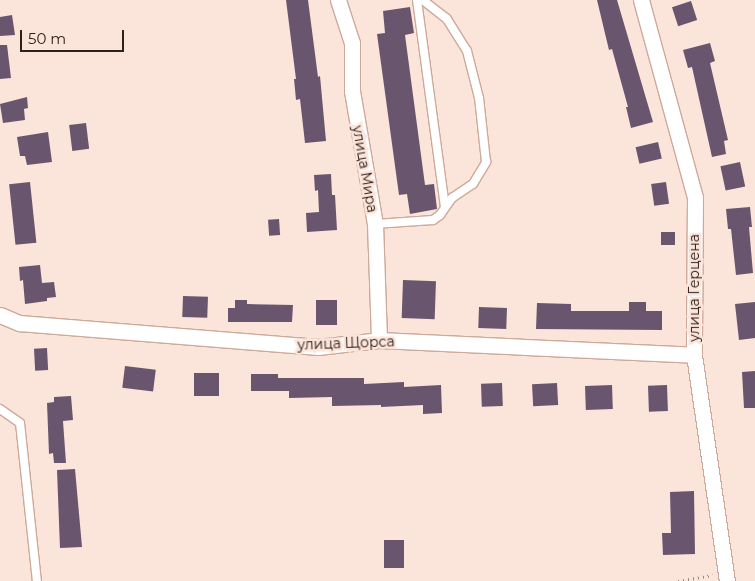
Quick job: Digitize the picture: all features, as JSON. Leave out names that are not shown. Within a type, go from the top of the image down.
[{"type":"street","name":"улица Мира","points":[[341,0],[352,43],[352,91],[375,224],[379,340]]},
{"type":"street","name":"улица Герцена","points":[[640,0],[695,197],[694,355],[726,576]]},
{"type":"street","name":"улица Щорса","points":[[0,315],[19,323],[318,347],[379,340],[694,355]]},
{"type":"lane","points":[[417,0],[446,207]]},
{"type":"lane","points":[[375,224],[433,220],[452,198],[474,184],[486,162],[479,98],[467,51],[447,19],[423,0]]},
{"type":"lane","points":[[0,408],[20,423],[37,581]]},
{"type":"path","points":[[678,581],[726,576]]},
{"type":"building","points":[[286,0],[308,0],[318,77],[320,76],[326,141],[305,143],[300,99],[296,100],[294,79],[296,79]]},
{"type":"building","points":[[597,0],[617,0],[653,122],[631,128],[626,107],[628,107],[612,49],[609,50]]},
{"type":"building","points":[[691,1],[697,20],[678,26],[672,7]]},
{"type":"building","points":[[410,7],[414,33],[405,35],[425,185],[434,184],[437,209],[410,214],[407,194],[399,195],[377,34],[385,33],[383,11]]},
{"type":"building","points":[[12,15],[15,35],[0,36],[0,17]]},
{"type":"building","points":[[710,43],[715,61],[710,63],[728,140],[724,141],[726,154],[712,157],[692,67],[688,68],[683,50]]},
{"type":"building","points":[[0,45],[7,45],[11,78],[0,79]]},
{"type":"building","points":[[27,97],[28,108],[24,109],[25,120],[3,123],[0,104]]},
{"type":"building","points":[[86,123],[89,149],[72,151],[69,125]]},
{"type":"building","points":[[48,132],[52,162],[27,165],[25,156],[20,156],[17,137]]},
{"type":"building","points":[[658,142],[662,159],[639,164],[636,147]]},
{"type":"building","points":[[740,162],[745,186],[726,191],[720,166]]},
{"type":"building","points":[[331,174],[332,195],[335,195],[337,230],[307,232],[306,213],[319,212],[318,190],[315,191],[314,175]]},
{"type":"building","points":[[30,182],[36,243],[15,245],[9,184]]},
{"type":"building","points":[[666,182],[669,204],[654,206],[651,184]]},
{"type":"building","points":[[750,207],[752,227],[749,227],[753,273],[736,275],[731,229],[728,229],[726,209]]},
{"type":"building","points":[[279,219],[280,235],[269,236],[268,220]]},
{"type":"building","points":[[661,232],[675,232],[675,245],[661,245]]},
{"type":"building","points":[[40,265],[42,283],[54,282],[56,297],[47,298],[47,301],[25,304],[23,280],[20,281],[19,267]]},
{"type":"building","points":[[403,280],[436,281],[435,319],[402,318]]},
{"type":"building","points":[[183,296],[208,297],[207,318],[182,317]]},
{"type":"building","points":[[235,300],[247,300],[247,304],[293,305],[292,322],[228,322],[228,308],[235,308]]},
{"type":"building","points":[[316,300],[337,300],[337,325],[316,325]]},
{"type":"building","points":[[629,302],[646,302],[646,311],[662,311],[662,330],[536,329],[537,303],[571,304],[571,311],[629,311]]},
{"type":"building","points":[[755,302],[755,338],[739,340],[735,304]]},
{"type":"building","points":[[479,307],[507,308],[506,329],[478,328]]},
{"type":"building","points":[[47,348],[48,370],[35,371],[34,349]]},
{"type":"building","points":[[125,366],[156,370],[153,392],[122,388]]},
{"type":"building","points":[[755,371],[755,408],[744,408],[742,372]]},
{"type":"building","points":[[194,373],[219,373],[219,396],[194,396]]},
{"type":"building","points":[[251,374],[278,374],[278,378],[364,378],[364,384],[404,382],[404,387],[441,385],[442,413],[423,414],[423,405],[381,407],[381,405],[332,406],[332,397],[289,398],[289,391],[251,391]]},
{"type":"building","points":[[502,383],[503,406],[482,407],[481,384]]},
{"type":"building","points":[[557,383],[558,405],[533,406],[532,384]]},
{"type":"building","points":[[612,385],[613,409],[586,410],[585,386]]},
{"type":"building","points":[[667,385],[668,411],[649,412],[648,386]]},
{"type":"building","points":[[71,396],[73,420],[63,421],[66,463],[54,463],[53,453],[49,454],[47,403],[54,402],[54,397]]},
{"type":"building","points":[[75,469],[82,547],[60,548],[57,470]]},
{"type":"building","points":[[694,491],[695,554],[663,555],[662,533],[671,533],[670,492]]},
{"type":"building","points":[[384,540],[404,540],[404,568],[384,568]]}]
